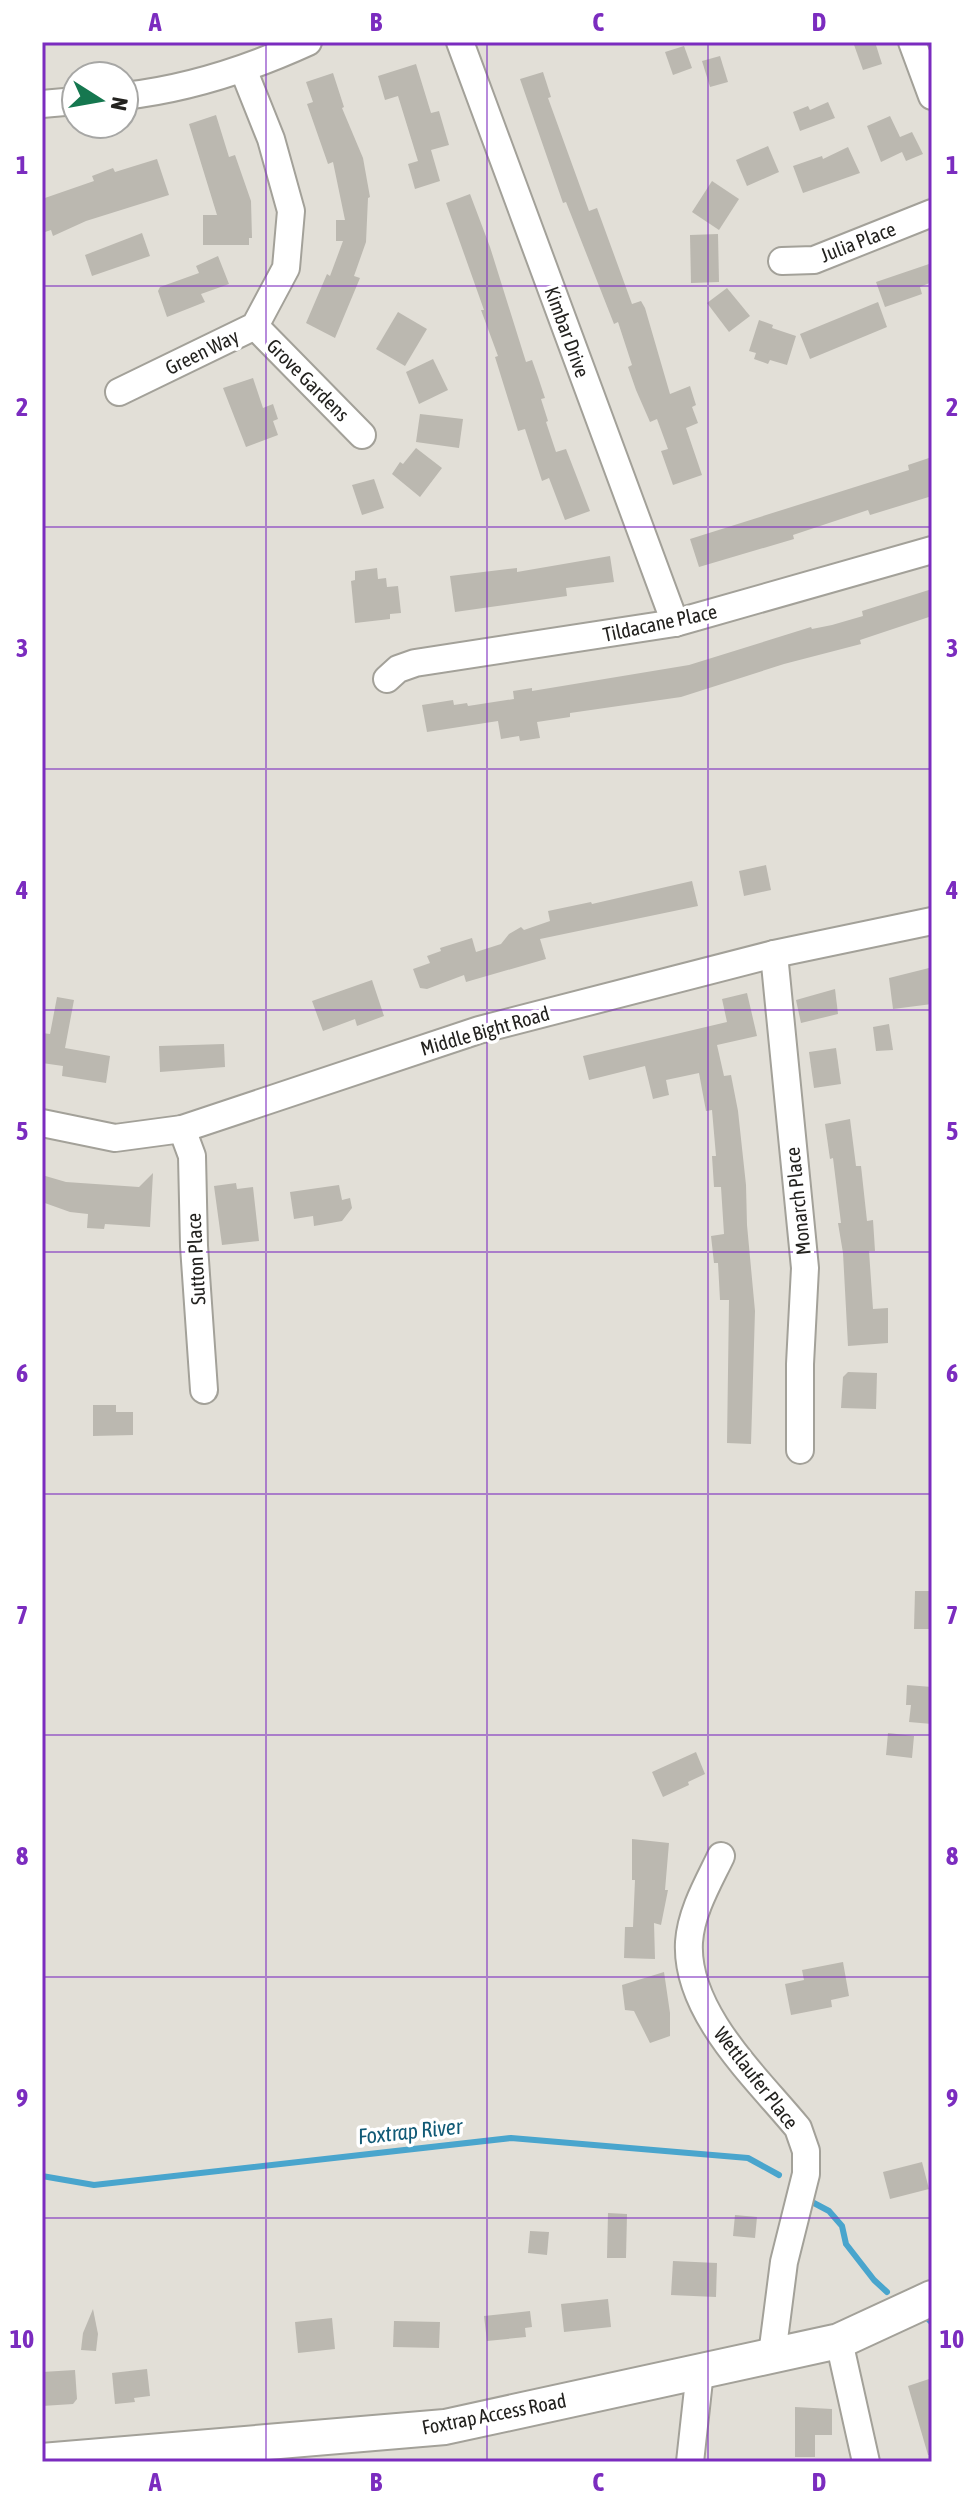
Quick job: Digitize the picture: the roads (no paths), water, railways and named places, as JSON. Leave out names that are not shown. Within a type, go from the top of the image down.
[{"type":"main road","name":"Foxtrap Access Road","points":[[42,2461],[445,2427],[839,2341],[932,2298]]},
{"type":"street","points":[[140,94],[260,64],[308,42]]},
{"type":"street","name":"Kimbar Drive","points":[[460,42],[675,623]]},
{"type":"street","points":[[912,42],[932,96]]},
{"type":"street","name":"Green Way","points":[[119,392],[255,326],[286,268],[291,211],[271,139],[243,69]]},
{"type":"street","name":"Julia Place","points":[[782,261],[814,260],[932,213]]},
{"type":"street","name":"Grove Gardens","points":[[255,326],[362,435]]},
{"type":"street","name":"Tildacane Place","points":[[387,679],[398,669],[415,663],[675,623],[932,550]]},
{"type":"street","name":"Middle Bight Road","points":[[42,1123],[115,1138],[182,1129],[479,1030],[774,954],[932,921]]},
{"type":"street","name":"Monarch Place","points":[[774,954],[805,1268],[800,1450]]},
{"type":"street","name":"Sutton Place","points":[[182,1129],[192,1156],[194,1246],[204,1390]]},
{"type":"street","name":"Wettlaufer Place","points":[[721,1856],[697,1907],[689,1940],[695,1991],[707,2015],[798,2128],[806,2151],[806,2174],[784,2262],[772,2355]]},
{"type":"street","points":[[839,2341],[866,2462]]},
{"type":"street","points":[[690,2462],[700,2371]]},
{"type":"waterway","name":"Foxtrap River","points":[[42,2176],[94,2185],[511,2138],[748,2158],[779,2175]]},
{"type":"waterway","name":"Foxtrap River","points":[[812,2202],[829,2211],[842,2226],[846,2244],[887,2292]]},
{"type":"waterway","name":"Foxtrap River","points":[[928,2319],[932,2323]]}]
